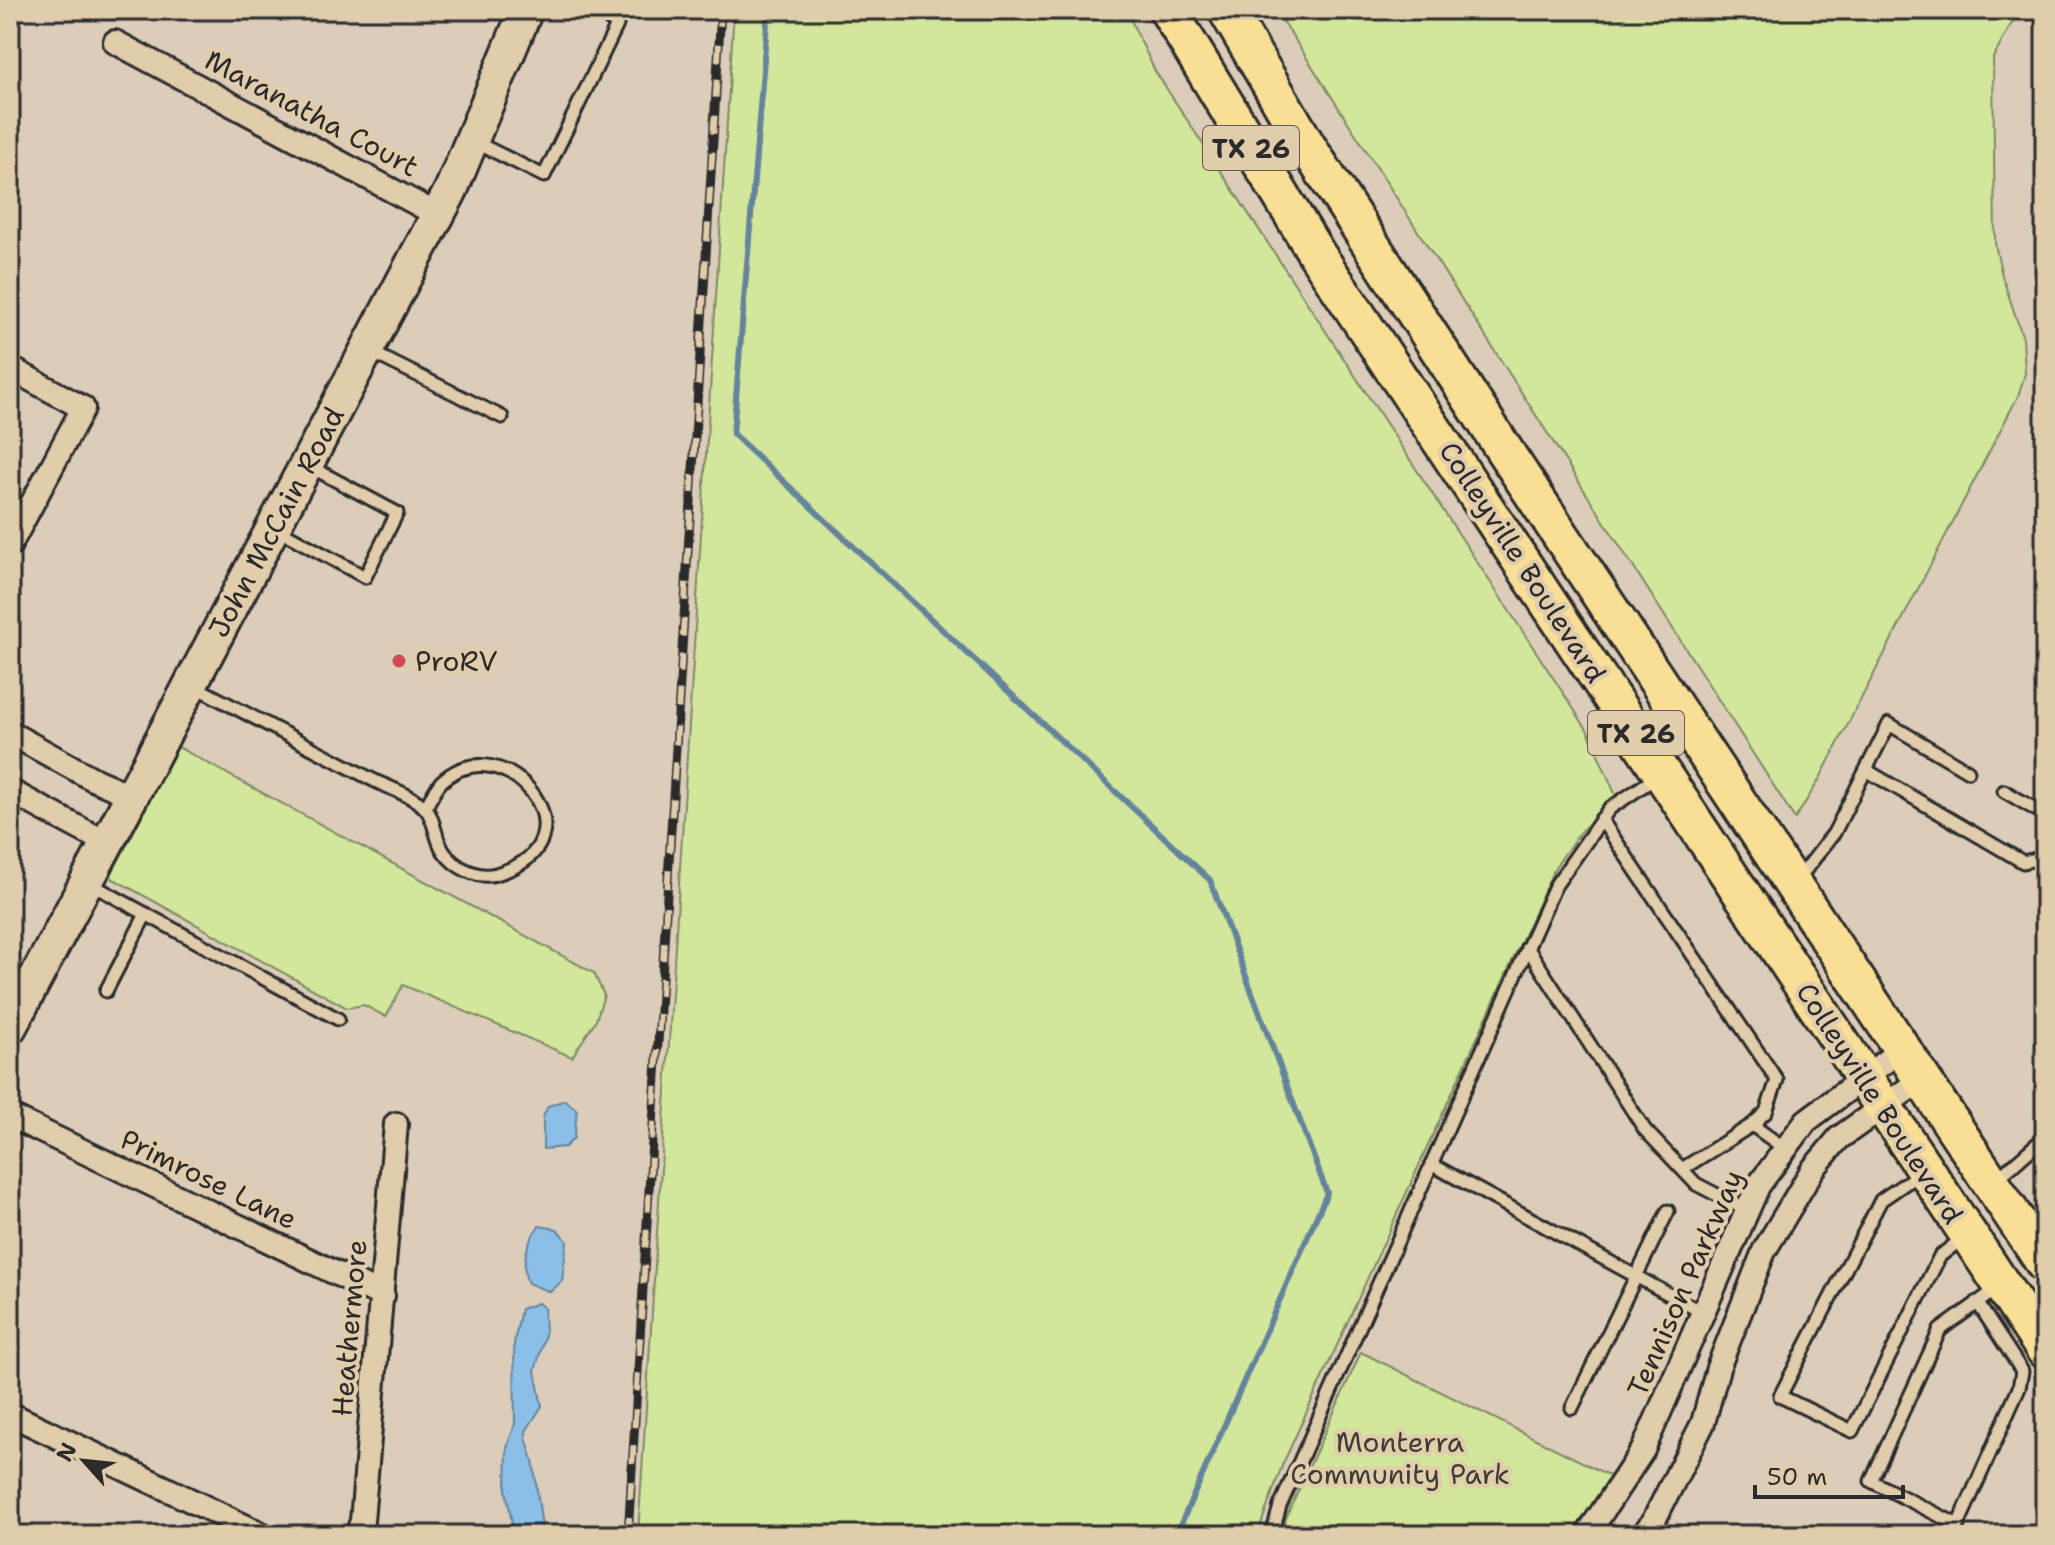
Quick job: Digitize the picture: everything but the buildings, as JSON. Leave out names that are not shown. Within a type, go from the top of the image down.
[{"type":"main road","name":"John McCain Road","points":[[10,1027],[438,215],[473,140],[526,10]]},
{"type":"main road","name":"Colleyville Boulevard","points":[[1168,10],[1316,253],[1471,481],[1925,1169],[1967,1235],[1990,1294],[2045,1350]]},
{"type":"main road","name":"Colleyville Boulevard","points":[[1227,10],[1307,146],[1508,456],[2045,1264]]},
{"type":"main road","points":[[1471,481],[1508,456]]},
{"type":"street","name":"Maranatha Court","points":[[115,42],[438,215]]},
{"type":"street","points":[[10,368],[83,408],[10,545]]},
{"type":"street","points":[[10,733],[95,780],[132,796]]},
{"type":"street","points":[[10,791],[105,842]]},
{"type":"street","name":"Tennison Parkway","points":[[1587,1535],[1643,1450],[1746,1210],[1784,1148],[1806,1121],[1902,1049]]},
{"type":"street","points":[[1642,1535],[1653,1522],[1703,1423],[1734,1326],[1764,1251],[1813,1169],[1839,1138],[1922,1079]]},
{"type":"street","name":"Primrose Lane","points":[[10,1116],[383,1296]]},
{"type":"street","name":"Heathermore","points":[[357,1535],[362,1521],[396,1124]]},
{"type":"street","points":[[1703,1313],[1734,1326]]},
{"type":"street","points":[[10,1414],[263,1535]]},
{"type":"lane","points":[[473,140],[544,176],[617,25],[598,10]]},
{"type":"lane","points":[[367,350],[502,417]]},
{"type":"lane","points":[[273,527],[365,577],[397,513],[306,465]]},
{"type":"lane","points":[[190,684],[425,808],[444,852],[466,872],[495,875],[529,855],[543,834],[539,799],[525,781],[488,767],[462,769],[440,783],[425,808]]},
{"type":"lane","points":[[1793,886],[1834,833],[1889,724],[1968,771]]},
{"type":"lane","points":[[1866,770],[2023,862],[2045,857]]},
{"type":"lane","points":[[1272,1535],[1280,1506],[1555,886],[1609,809],[1662,774]]},
{"type":"lane","points":[[2004,791],[2045,815]]},
{"type":"lane","points":[[1601,819],[1777,1080],[1766,1112],[1752,1125],[1682,1169]]},
{"type":"lane","points":[[85,881],[338,1019]]},
{"type":"lane","points":[[106,991],[146,914]]},
{"type":"lane","points":[[1527,947],[1645,1130],[1696,1184],[1746,1210]]},
{"type":"lane","points":[[1752,1125],[1784,1148]]},
{"type":"lane","points":[[1992,1184],[2045,1137]]},
{"type":"lane","points":[[1431,1164],[1703,1313]]},
{"type":"lane","points":[[1925,1169],[1881,1200],[1780,1396],[1852,1431],[1940,1256],[1967,1235]]},
{"type":"lane","points":[[1572,1408],[1668,1211]]},
{"type":"lane","points":[[1990,1294],[2022,1371],[2019,1388],[1958,1525],[1871,1481],[1940,1330],[1990,1294]]},
{"type":"green space","points":[[734,10],[1126,10],[1155,71],[1588,731],[1616,796],[1581,831],[1555,867],[1282,1466],[1257,1535],[638,1535]]},
{"type":"green space","points":[[1276,10],[2019,10],[1993,58],[1995,244],[2002,276],[2023,338],[2025,374],[2018,396],[1819,780],[1795,819]]},
{"type":"green space","points":[[178,747],[594,973],[604,995],[596,1020],[572,1057],[403,985],[386,1017],[364,1005],[347,1008],[110,877]]},
{"type":"green space","name":"Monterra Community Park","points":[[1361,1352],[1614,1478],[1577,1535],[1283,1535],[1286,1518]]},
{"type":"water","points":[[565,1100],[577,1110],[574,1138],[565,1147],[543,1149],[543,1117],[548,1106]]},
{"type":"water","points":[[539,1226],[557,1229],[567,1241],[562,1281],[550,1292],[528,1283],[526,1276],[526,1254]]},
{"type":"water","points":[[538,1303],[544,1308],[545,1335],[535,1371],[542,1406],[526,1431],[526,1438],[533,1460],[543,1535],[514,1535],[506,1490],[507,1448],[515,1424],[514,1343],[521,1309]]},
{"type":"waterway","points":[[768,10],[733,434],[1210,880],[1327,1193],[1176,1535]]},
{"type":"railway","points":[[628,1535],[721,10]]},
{"type":"place","name":"ProRV","points":[[399,661]]}]
